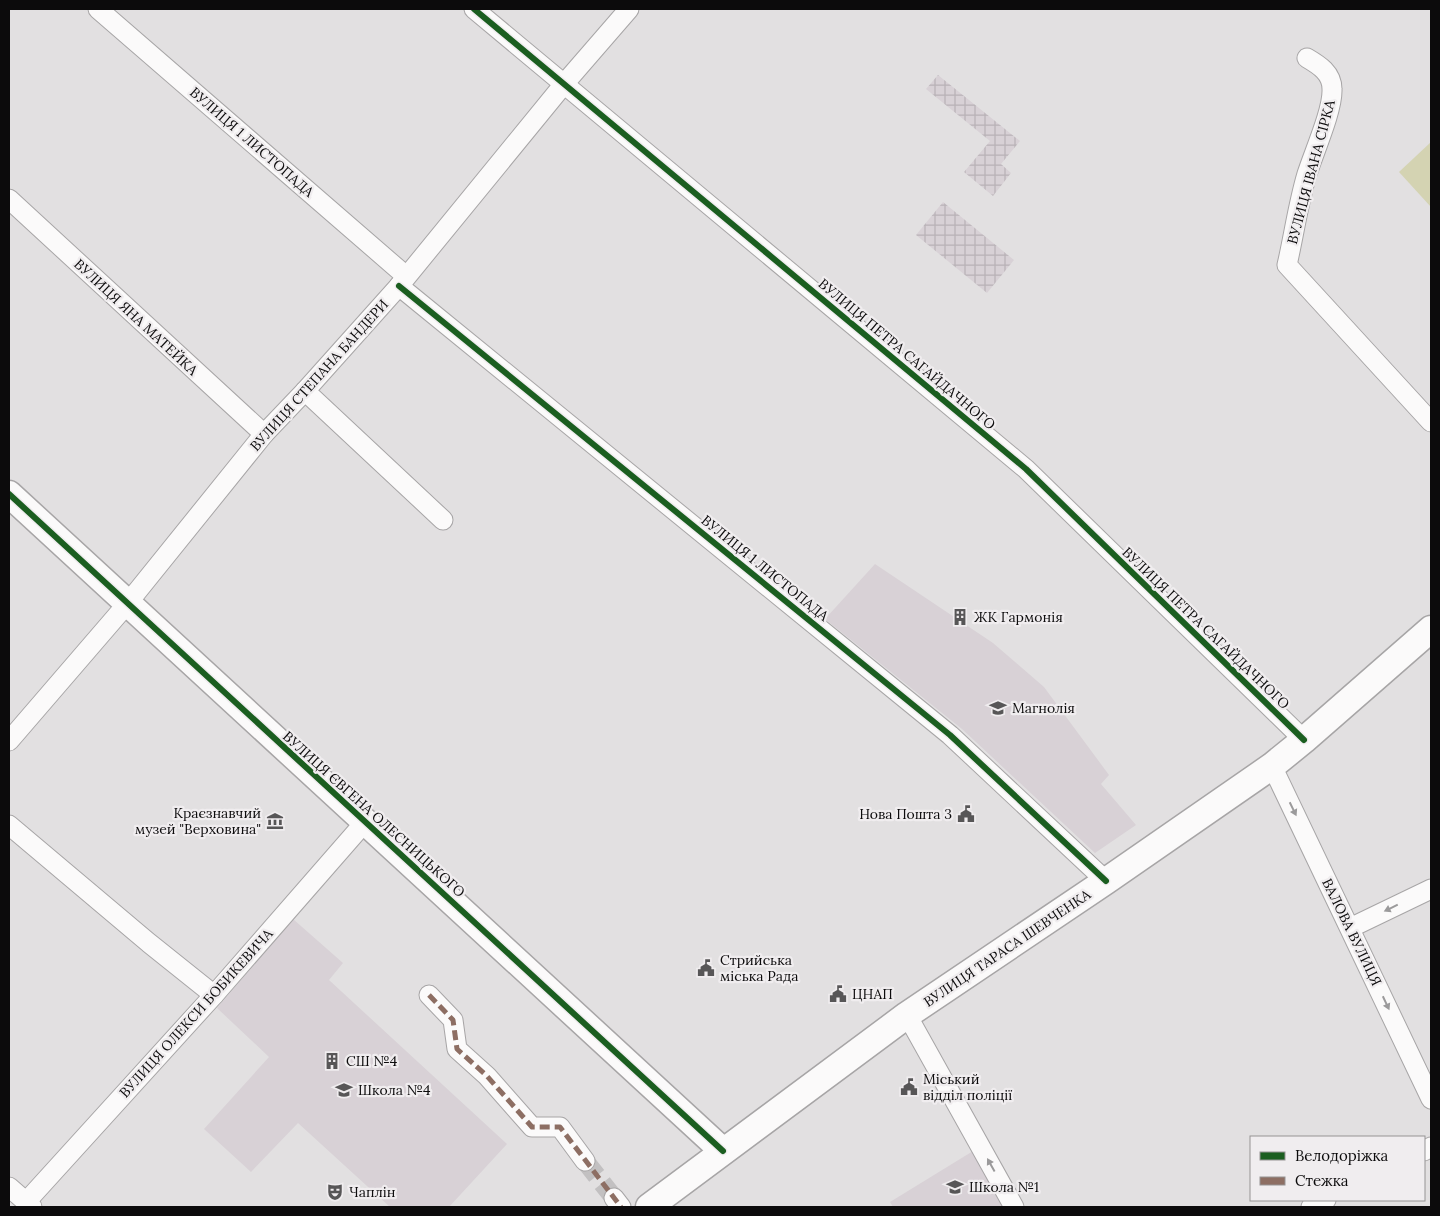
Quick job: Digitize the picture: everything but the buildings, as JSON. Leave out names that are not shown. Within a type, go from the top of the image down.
[{"type":"main road","name":"ВУЛИЦЯ ЄВГЕНА ОЛЕСНИЦЬКОГО","points":[[9,494],[723,1151]]},
{"type":"main road","name":"ВУЛИЦЯ ТАРАСА ШЕВЧЕНКА","points":[[649,1207],[907,1015],[1272,766],[1431,629]]},
{"type":"street","name":"ВУЛИЦЯ 1 ЛИСТОПАДА","points":[[98,9],[403,281],[950,735],[1106,881]]},
{"type":"street","name":"ВУЛИЦЯ ПЕТРА САГАЙДАЧНОГО","points":[[474,9],[1026,469],[1304,740]]},
{"type":"street","name":"ВУЛИЦЯ СТЕПАНА БАНДЕРИ","points":[[9,741],[127,604],[264,434],[403,281],[564,84],[629,9]]},
{"type":"street","name":"ВУЛИЦЯ ІВАНА СІРКА","points":[[1307,58],[1329,74],[1332,88],[1331,103],[1307,176],[1287,265],[1431,422]]},
{"type":"street","name":"ВУЛИЦЯ ЯНА МАТЕЙКА","points":[[9,199],[264,434]]},
{"type":"street","points":[[305,391],[443,520]]},
{"type":"street","name":"ВАЛОВА ВУЛИЦЯ","points":[[1272,766],[1431,1099]]},
{"type":"street","name":"ВУЛИЦЯ ОЛЕКСИ БОБИКЕВИЧА","points":[[29,1205],[364,822]]},
{"type":"street","points":[[9,825],[141,937],[214,995]]},
{"type":"street","points":[[1350,928],[1431,888]]},
{"type":"street","points":[[429,995],[453,1020],[457,1049],[486,1076],[532,1127],[560,1126],[585,1161]]},
{"type":"street","points":[[907,1015],[1014,1207]]},
{"type":"street","points":[[9,1187],[29,1205]]},
{"type":"street","points":[[1311,1207],[1324,1201]]},
{"type":"shaded area","points":[[938,75],[1020,141],[1001,164],[1011,173],[993,196],[964,172],[990,141],[926,89]]},
{"type":"shaded area","points":[[943,202],[1014,260],[987,293],[916,235]]},
{"type":"shaded area","name":"Магнолія","points":[[875,564],[993,643],[1044,687],[1109,775],[1101,784],[1136,825],[1095,853],[962,729],[825,619]]},
{"type":"shaded area","name":"Школа №4","points":[[293,919],[343,963],[329,980],[507,1144],[449,1207],[390,1207],[298,1123],[251,1172],[204,1129],[269,1057],[217,1008]]},
{"type":"shaded area","name":"Школа №1","points":[[978,1148],[1008,1207],[893,1207],[890,1202]]},
{"type":"green space","points":[[1431,142],[1431,207],[1399,172]]},
{"type":"tunnel","points":[[585,1161],[614,1198]]},
{"type":"marked path","points":[[429,995],[453,1020],[457,1049],[487,1076],[532,1127],[560,1127],[621,1207]]},
{"type":"cycle path","points":[[474,9],[1026,469],[1304,740]]},
{"type":"cycle path","points":[[399,286],[950,735],[1106,881]]},
{"type":"cycle path","points":[[9,494],[723,1151]]},
{"type":"place","name":"ЖК Гармонія","points":[[960,617]]},
{"type":"place","name":"Магнолія","points":[[998,708]]},
{"type":"place","name":"Нова Пошта 3","points":[[966,814]]},
{"type":"place","name":"Краєзнавчий музей \"Верховина\"","points":[[275,821]]},
{"type":"place","name":"Стрийська міська Рада","points":[[706,968]]},
{"type":"place","name":"ЦНАП","points":[[838,994]]},
{"type":"place","name":"СШ №4","points":[[332,1061]]},
{"type":"place","name":"Міський відділ поліції","points":[[909,1087]]},
{"type":"place","name":"Школа №4","points":[[344,1090]]},
{"type":"place","name":"Школа №1","points":[[955,1187]]},
{"type":"place","name":"Чаплін","points":[[335,1192]]}]
